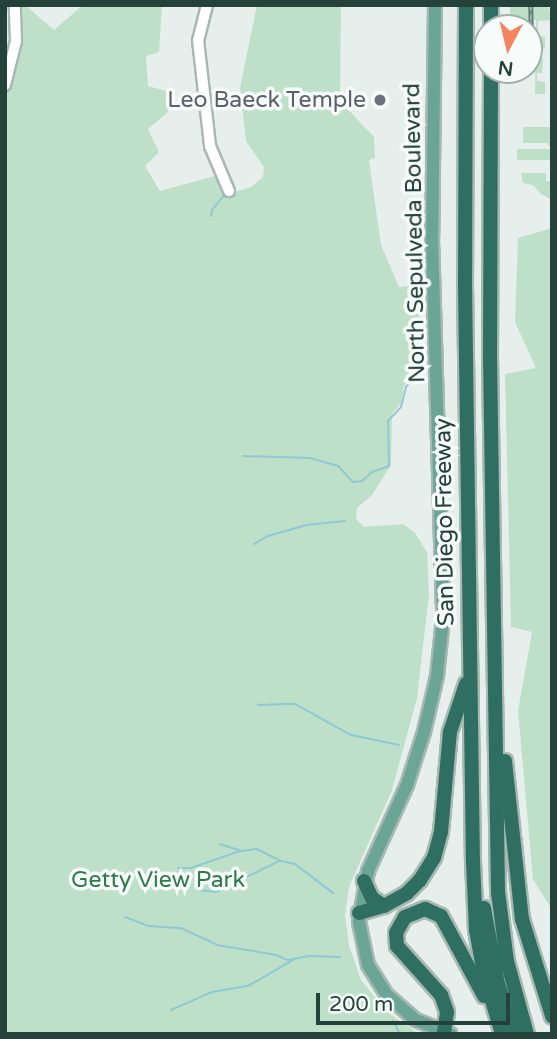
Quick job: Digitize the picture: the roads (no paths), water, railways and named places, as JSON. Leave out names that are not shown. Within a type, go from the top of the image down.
[{"type":"highway","name":"San Diego Freeway","points":[[466,5],[465,172],[472,861],[476,930],[513,1031]]},
{"type":"highway","name":"San Diego Freeway","points":[[491,84],[489,172],[496,799],[500,918],[513,1031]]},
{"type":"highway","points":[[495,663],[518,901],[529,952],[552,1016]]},
{"type":"highway","points":[[359,913],[384,905],[414,887],[437,850],[450,732],[470,669]]},
{"type":"highway","points":[[364,881],[372,898],[384,905]]},
{"type":"highway","points":[[447,1033],[447,1012],[441,995],[397,946],[396,933],[400,922],[420,910],[437,913],[447,923],[513,1031]]},
{"type":"main road","name":"North Sepulveda Boulevard","points":[[435,5],[432,239],[443,619],[433,695],[419,751],[364,881],[359,913],[364,955],[379,985],[405,1013],[447,1033]]},
{"type":"street","points":[[5,85],[16,41],[15,5]]},
{"type":"street","points":[[207,5],[198,40],[210,146],[229,191]]},
{"type":"waterway","points":[[211,216],[212,210],[225,194]]},
{"type":"waterway","points":[[243,456],[310,458],[338,466],[353,482],[362,481],[372,472],[389,466],[388,421],[401,407],[406,387],[424,364]]},
{"type":"waterway","points":[[254,544],[268,536],[306,525],[345,521]]},
{"type":"waterway","points":[[258,705],[295,704],[351,735],[399,745]]},
{"type":"waterway","points":[[220,844],[242,851],[257,849],[281,861],[295,864],[333,893]]},
{"type":"waterway","points":[[178,868],[191,868],[240,851]]},
{"type":"waterway","points":[[198,890],[216,892],[279,861]]},
{"type":"waterway","points":[[125,917],[149,926],[181,928],[217,945],[276,955],[288,960],[309,956],[340,957]]},
{"type":"waterway","points":[[171,1010],[212,992],[250,985],[293,960]]},
{"type":"waterway","points":[[393,1021],[400,1034]]},
{"type":"railway","points":[[531,5],[531,14]]},
{"type":"place","name":"Leo Baeck Temple","points":[[380,100]]},
{"type":"park label","name":"Getty View Park","points":[[158,880]]}]
